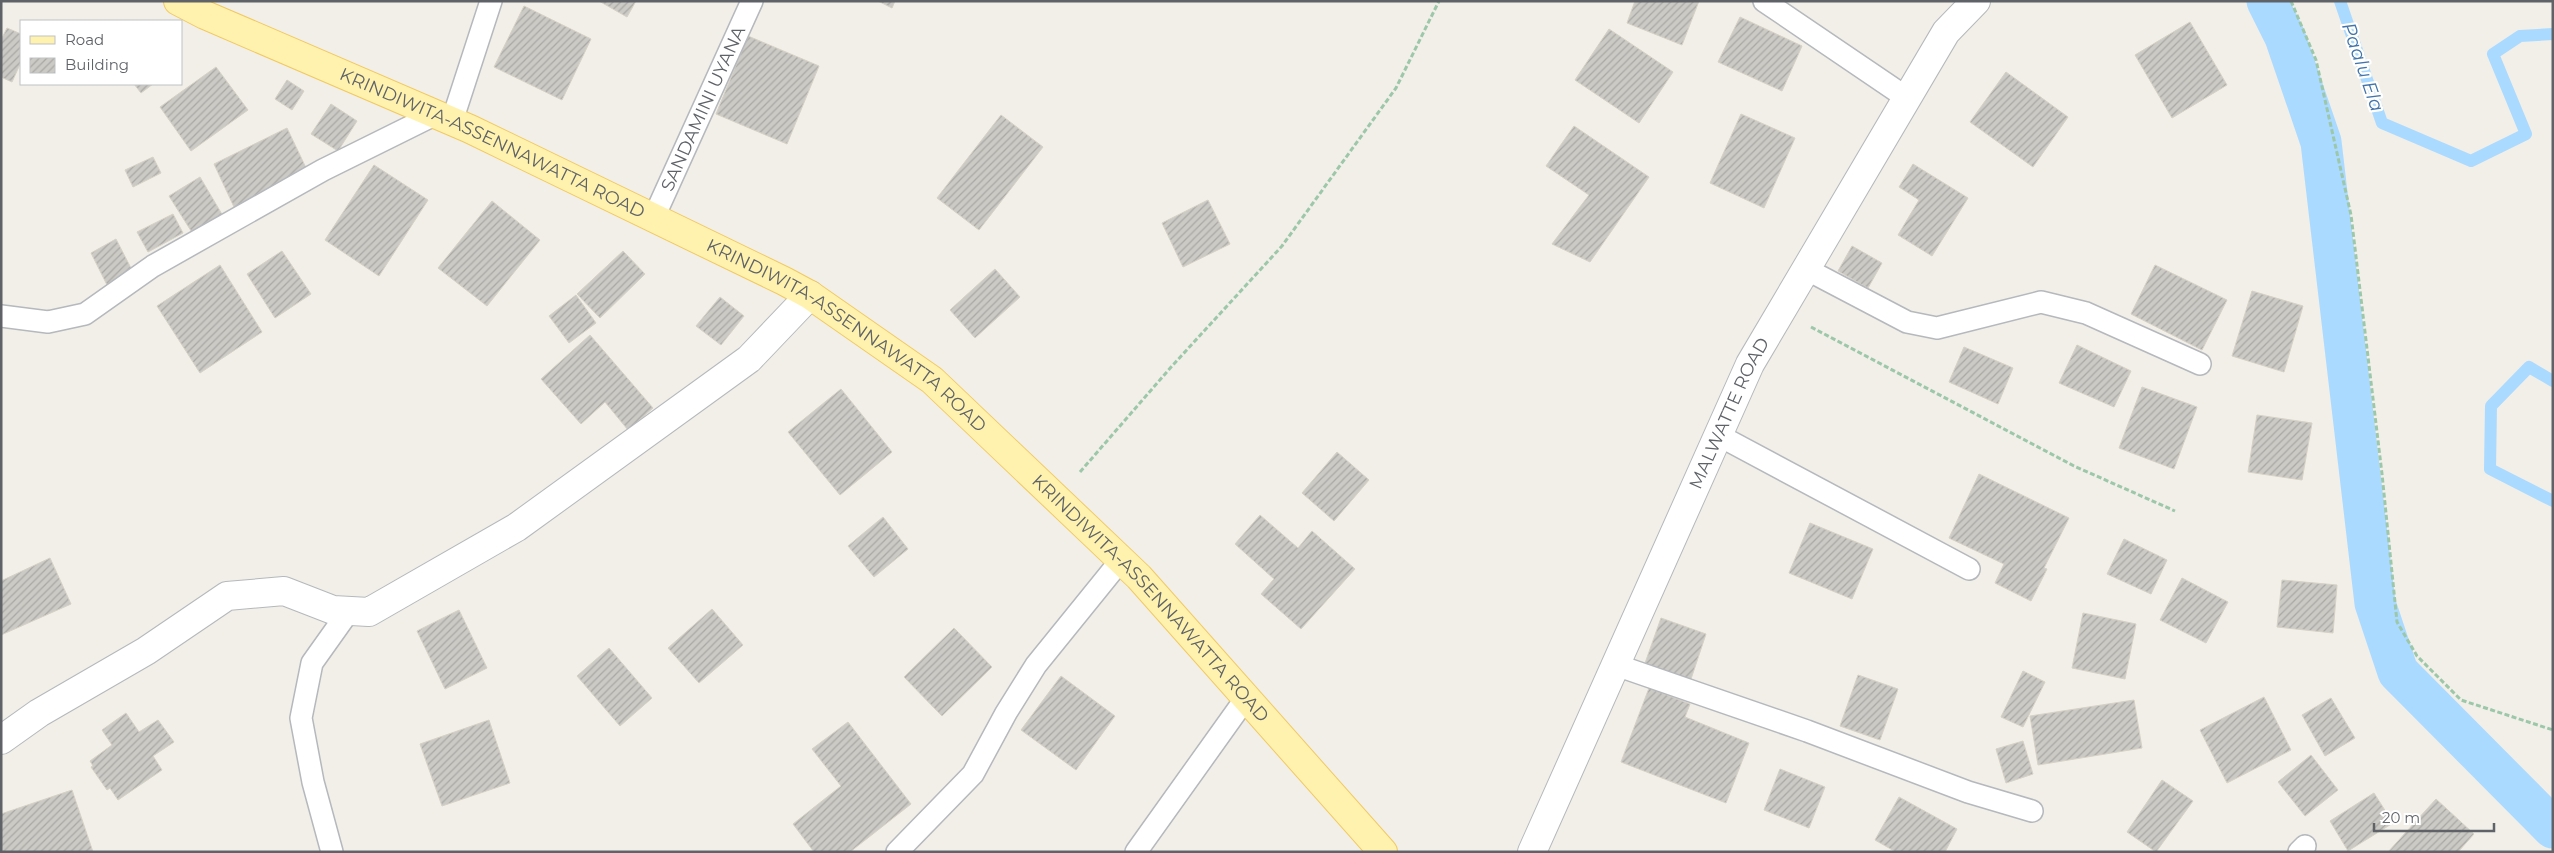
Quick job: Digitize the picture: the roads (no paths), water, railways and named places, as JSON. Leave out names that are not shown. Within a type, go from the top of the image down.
[{"type":"main road","name":"KRINDIWITA-ASSENNAWATTA ROAD","points":[[178,1],[205,15],[444,118],[654,217],[810,295],[932,380],[1121,560],[1383,852]]},
{"type":"street","name":"MALWATTE ROAD","points":[[1532,852],[1750,364],[1946,32],[1976,1]]},
{"type":"street","points":[[1,740],[38,713],[146,651],[227,596],[284,590],[334,610],[369,612],[517,527],[749,360],[810,295]]},
{"type":"lane","points":[[1,316],[48,322],[85,314],[153,266],[323,170],[444,118],[491,1]]},
{"type":"lane","name":"SANDAMINI UYANA","points":[[654,217],[752,1]]},
{"type":"lane","points":[[1764,1],[1907,98]]},
{"type":"lane","points":[[1806,269],[1907,322],[1937,328],[2041,302],[2086,313],[2200,364]]},
{"type":"lane","points":[[1718,435],[1969,569]]},
{"type":"lane","points":[[897,852],[923,828],[973,774],[1006,713],[1036,665],[1121,560]]},
{"type":"lane","points":[[332,852],[313,782],[301,718],[312,663],[349,611]]},
{"type":"lane","points":[[1616,665],[1798,728],[1968,792],[2032,810]]},
{"type":"lane","points":[[1136,852],[1246,698]]},
{"type":"waterway","points":[[2267,1],[2285,37],[2321,142],[2375,603],[2398,672],[2553,828]]},
{"type":"waterway","name":"Paalu Ela","points":[[2340,1],[2382,123],[2471,161],[2526,134],[2493,54],[2520,36],[2553,34]]},
{"type":"waterway","name":"Paalu Ela","points":[[2553,381],[2529,367],[2491,406],[2490,469],[2553,501]]}]
